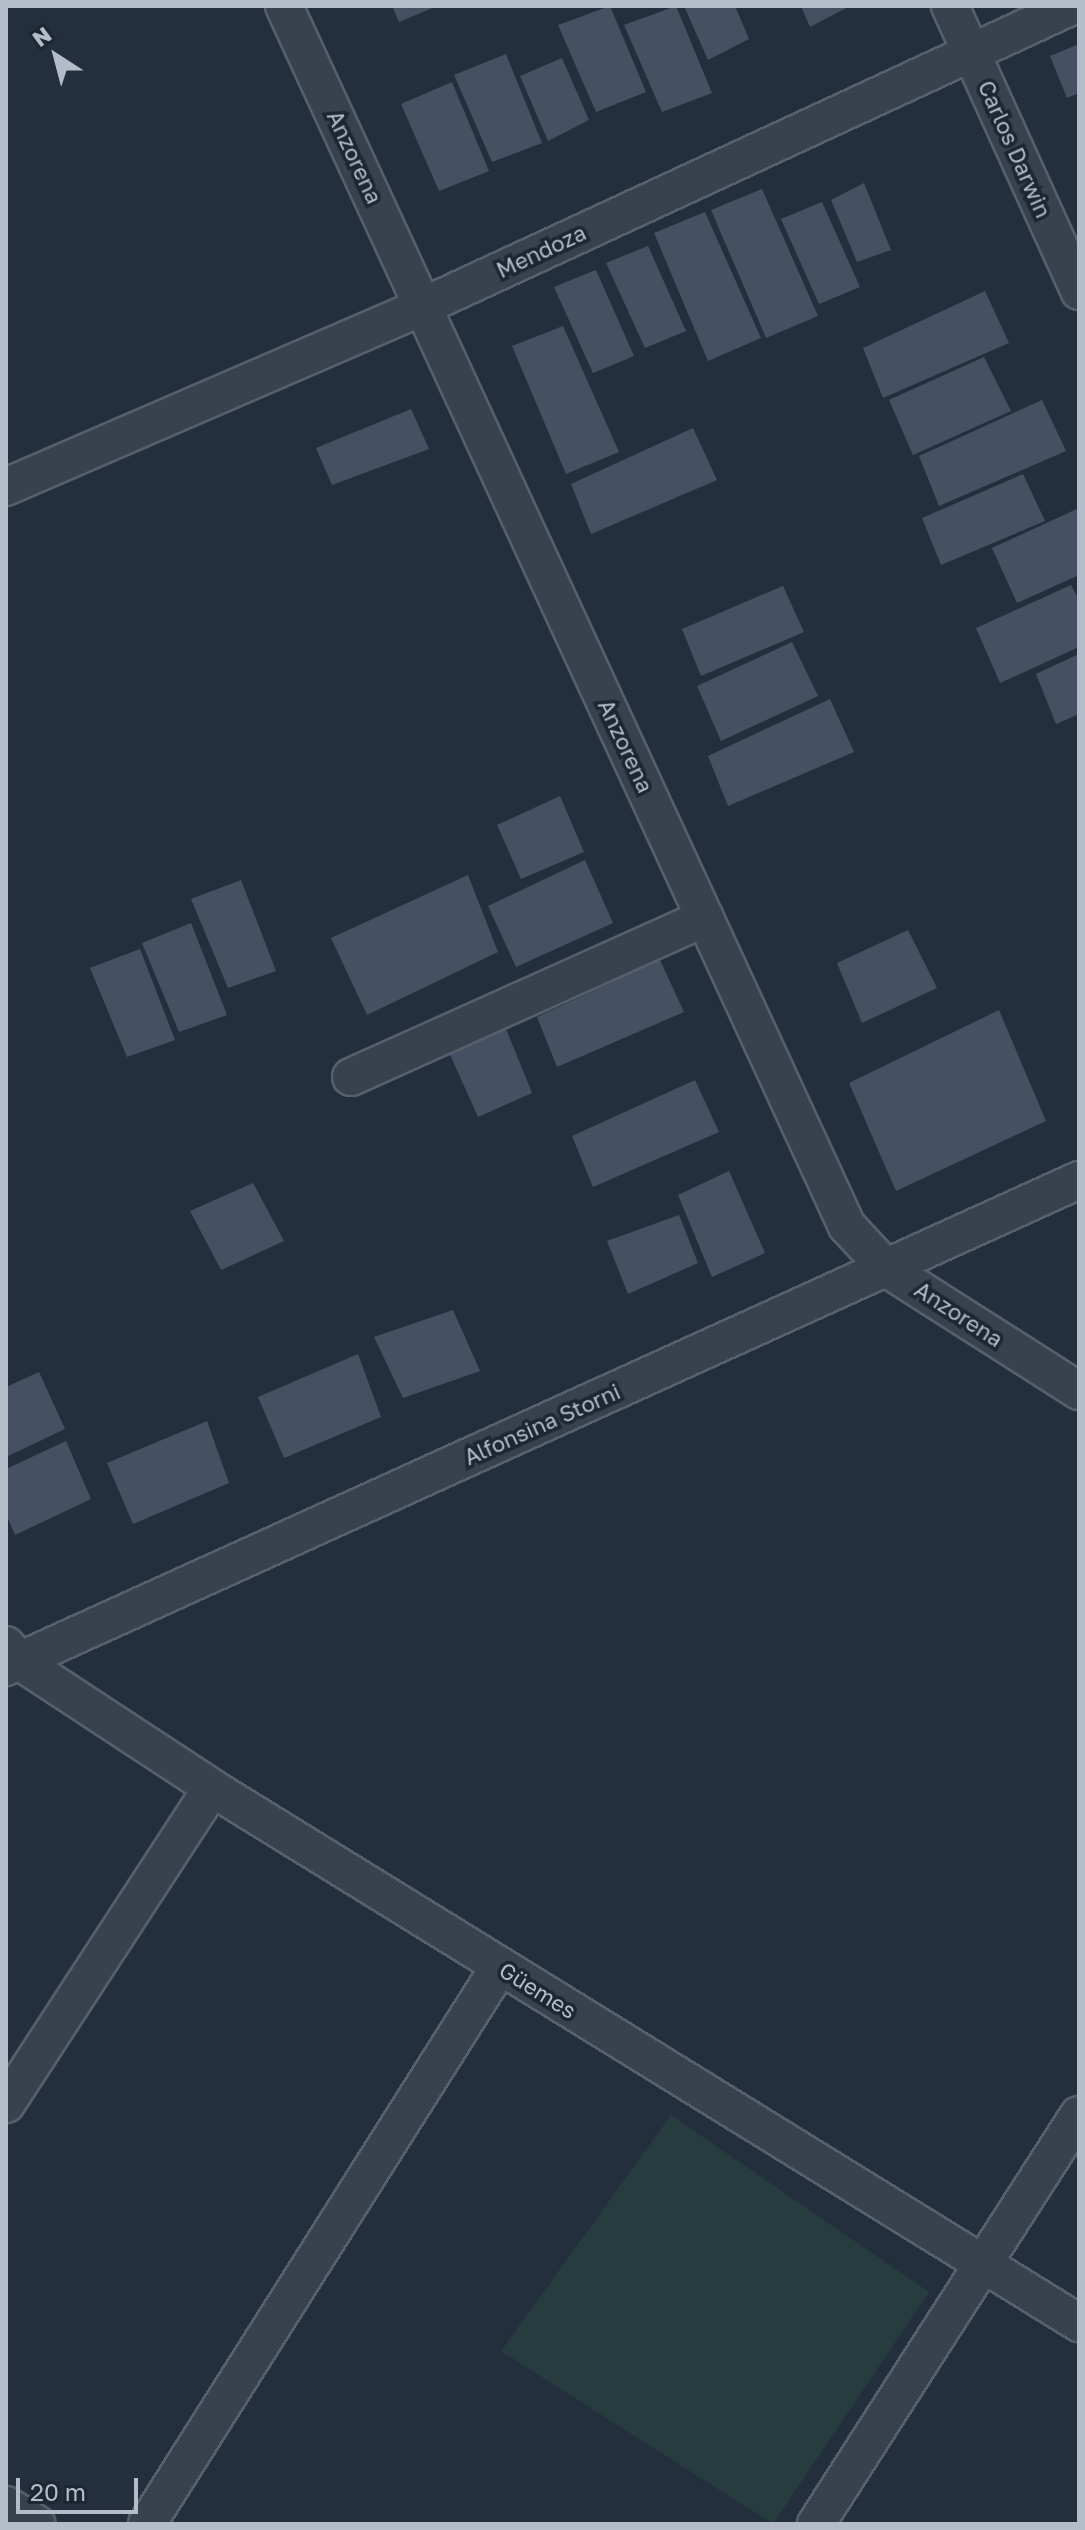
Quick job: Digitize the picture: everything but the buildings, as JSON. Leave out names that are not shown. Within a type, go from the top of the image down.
[{"type":"street","name":"Anzorena","points":[[284,6],[847,1226],[886,1268],[1079,1391]]},
{"type":"street","name":"Carlos Darwin","points":[[950,6],[1079,291]]},
{"type":"street","name":"Mendoza","points":[[6,487],[424,306],[1072,6]]},
{"type":"street","points":[[351,1077],[705,918]]},
{"type":"street","name":"Alfonsina Storni","points":[[10,1658],[1079,1180]]},
{"type":"street","name":"Güemes","points":[[10,1658],[212,1788],[1079,2323]]},
{"type":"street","points":[[6,2104],[212,1788]]},
{"type":"street","points":[[147,2524],[500,1966]]},
{"type":"street","points":[[816,2524],[1079,2115]]},
{"type":"street","points":[[6,2505],[36,2524]]},
{"type":"green space","points":[[671,2115],[929,2292],[773,2524],[501,2351]]}]
